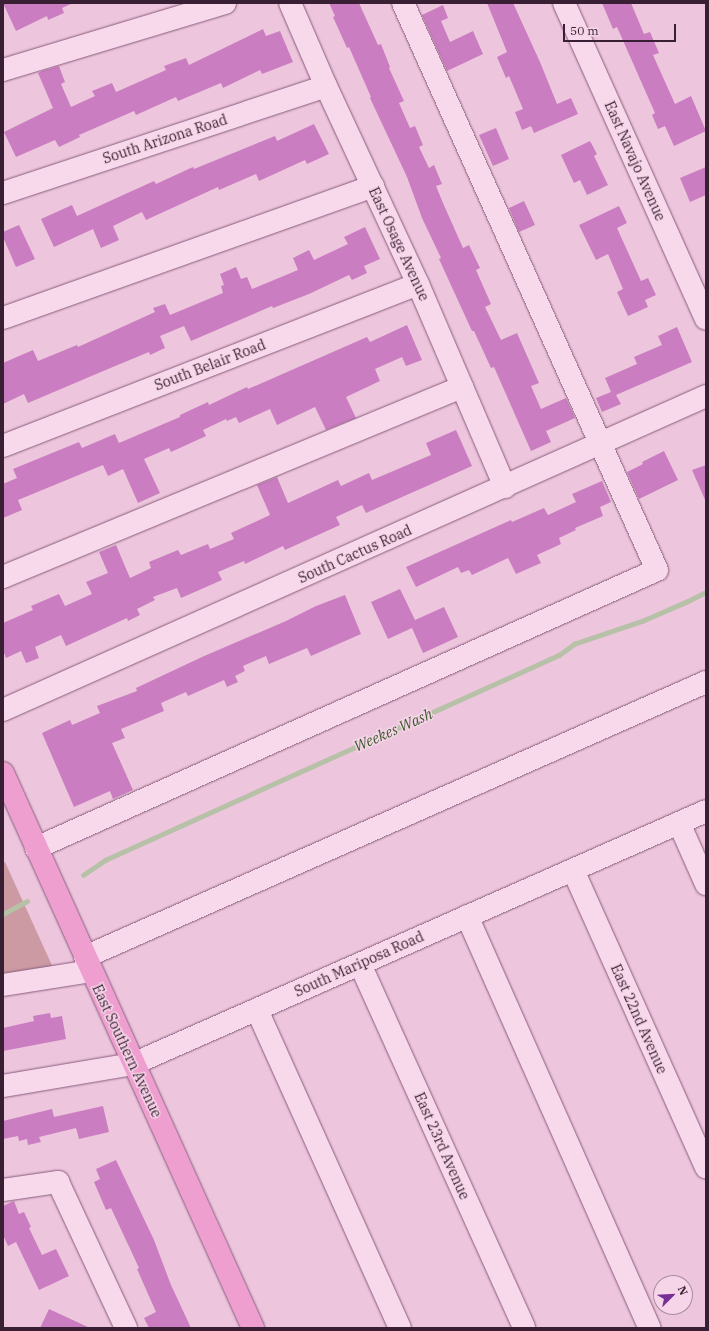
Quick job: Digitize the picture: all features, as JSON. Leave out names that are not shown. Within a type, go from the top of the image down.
[{"type":"main road","name":"East Southern Avenue","points":[[3,773],[253,1328]]},
{"type":"street","points":[[3,70],[225,3]]},
{"type":"street","name":"East Osage Avenue","points":[[290,3],[326,86],[418,284],[505,487]]},
{"type":"street","points":[[36,848],[657,570],[403,3]]},
{"type":"street","name":"East Navajo Avenue","points":[[564,3],[706,319]]},
{"type":"street","name":"South Arizona Road","points":[[3,193],[326,86]]},
{"type":"street","points":[[3,318],[372,186]]},
{"type":"street","name":"South Belair Road","points":[[3,446],[418,284]]},
{"type":"street","points":[[3,577],[462,387]]},
{"type":"street","name":"South Cactus Road","points":[[3,710],[706,396]]},
{"type":"street","points":[[3,985],[88,964],[706,682]]},
{"type":"street","name":"South Mariposa Road","points":[[3,1086],[133,1064],[706,811]]},
{"type":"street","points":[[679,823],[706,884]]},
{"type":"street","name":"East 22nd Avenue","points":[[573,870],[706,1168]]},
{"type":"street","points":[[467,916],[650,1328]]},
{"type":"street","name":"East 23rd Avenue","points":[[360,964],[524,1328]]},
{"type":"street","points":[[257,1010],[400,1328]]},
{"type":"street","points":[[3,1190],[58,1182],[126,1328]]},
{"type":"shaded area","points":[[5,862],[55,972],[3,980],[3,863]]},
{"type":"building","points":[[3,3],[73,3],[62,8],[64,13],[48,20],[47,16],[16,31]]},
{"type":"building","points":[[329,3],[359,3],[378,45],[381,44],[390,67],[389,68],[404,101],[399,103],[410,128],[415,126],[423,145],[419,147],[429,168],[434,165],[442,184],[436,186],[443,203],[463,248],[469,245],[480,268],[476,270],[491,304],[485,307],[501,340],[517,333],[539,383],[531,386],[541,409],[566,398],[575,418],[546,431],[551,442],[531,451],[494,367],[491,368],[474,331],[472,331],[439,259],[441,258],[422,218],[407,177],[370,98],[371,97],[349,47],[347,48],[333,17],[335,16]]},
{"type":"building","points":[[487,3],[513,3],[557,104],[571,98],[578,114],[534,133],[531,126],[522,130],[515,112],[523,109],[509,76],[506,78],[497,57],[507,52]]},
{"type":"building","points":[[602,3],[631,3],[644,34],[650,32],[659,53],[653,55],[675,104],[691,96],[706,131],[674,146],[665,126],[658,129],[652,115],[655,113],[617,27],[613,29]]},
{"type":"building","points":[[443,5],[448,18],[441,21],[450,42],[473,31],[483,54],[447,71],[422,15]]},
{"type":"building","points":[[263,29],[266,36],[280,31],[293,62],[262,74],[260,70],[223,88],[221,83],[178,101],[176,97],[136,115],[134,111],[79,135],[80,137],[59,147],[55,140],[16,157],[4,132],[53,108],[38,73],[42,71],[59,66],[65,82],[61,84],[71,107],[95,96],[92,91],[112,83],[116,92],[166,70],[164,66],[186,58],[189,65]]},
{"type":"building","points":[[314,124],[329,154],[307,164],[305,160],[259,181],[256,174],[219,190],[218,187],[146,220],[142,212],[113,226],[119,240],[101,248],[93,229],[54,247],[41,219],[72,205],[77,216],[154,181],[156,184],[193,167],[194,169],[275,136],[277,141]]},
{"type":"building","points":[[496,128],[509,159],[493,166],[479,135]]},
{"type":"building","points":[[590,141],[597,154],[594,156],[608,185],[587,195],[580,180],[574,183],[561,155]]},
{"type":"building","points":[[706,167],[706,195],[690,202],[680,178]]},
{"type":"building","points":[[524,201],[535,225],[519,232],[509,208]]},
{"type":"building","points":[[619,206],[627,223],[617,228],[641,281],[648,278],[656,295],[645,300],[648,307],[628,316],[617,292],[623,289],[608,254],[596,260],[579,225]]},
{"type":"building","points":[[19,225],[35,259],[16,267],[3,237],[3,232]]},
{"type":"building","points":[[365,227],[380,259],[364,266],[367,273],[352,280],[349,275],[309,294],[273,308],[272,306],[191,341],[184,326],[160,336],[165,348],[150,355],[149,352],[28,403],[24,394],[3,404],[3,363],[33,350],[38,361],[77,345],[78,347],[155,312],[153,308],[165,304],[170,315],[223,293],[221,286],[224,285],[220,274],[236,267],[241,279],[247,277],[252,289],[298,270],[293,258],[309,250],[314,260],[348,244],[344,237]]},
{"type":"building","points":[[407,325],[422,360],[406,366],[402,357],[375,369],[380,381],[346,397],[356,418],[326,430],[315,407],[277,425],[270,409],[239,423],[236,417],[227,421],[226,419],[203,430],[206,436],[171,452],[169,448],[144,459],[160,493],[138,503],[123,469],[108,476],[103,465],[18,500],[22,510],[3,518],[3,484],[17,478],[13,469],[79,442],[82,448],[115,434],[119,443],[180,417],[180,415],[208,402],[209,405],[247,387],[248,389],[367,337],[370,342]]},
{"type":"building","points":[[677,327],[692,362],[616,395],[621,404],[602,412],[596,398],[611,392],[605,378],[637,364],[634,357],[662,345],[658,336]]},
{"type":"building","points":[[456,430],[472,466],[366,513],[362,505],[336,517],[340,525],[285,550],[283,546],[245,564],[244,561],[218,572],[222,580],[181,598],[177,588],[153,597],[155,600],[137,609],[140,615],[128,621],[127,618],[66,646],[61,635],[35,647],[39,658],[26,663],[21,651],[6,658],[3,650],[3,623],[33,610],[31,606],[59,594],[65,606],[92,594],[86,582],[108,573],[99,552],[116,545],[130,578],[151,568],[149,562],[178,550],[181,555],[208,544],[210,549],[234,539],[231,533],[270,515],[257,485],[277,477],[288,503],[338,480],[341,486],[369,473],[372,480],[431,455],[426,443]]},
{"type":"building","points":[[664,451],[678,480],[639,499],[627,472],[643,464],[642,462]]},
{"type":"building","points":[[706,465],[706,502],[692,470]]},
{"type":"building","points":[[602,481],[611,502],[600,507],[603,516],[575,528],[576,530],[559,538],[561,544],[537,555],[541,563],[516,574],[508,558],[472,575],[469,570],[461,573],[458,567],[416,587],[406,567],[511,520],[512,522],[544,508],[548,515],[576,502],[572,494]]},
{"type":"building","points":[[400,589],[415,620],[444,607],[458,637],[423,653],[412,628],[388,639],[371,602]]},
{"type":"building","points":[[345,595],[361,634],[311,656],[307,648],[269,664],[266,656],[243,666],[245,671],[235,676],[238,682],[227,687],[224,680],[188,696],[186,692],[161,703],[164,711],[121,729],[125,738],[112,743],[133,790],[113,799],[110,791],[74,807],[42,733],[70,720],[72,725],[100,713],[97,706],[137,691],[136,688],[202,657],[286,621],[316,606]]},
{"type":"building","points":[[50,1013],[51,1018],[62,1016],[66,1039],[3,1051],[3,1028],[34,1021],[33,1016]]},
{"type":"building","points":[[103,1106],[109,1132],[79,1139],[76,1128],[39,1137],[41,1142],[28,1145],[27,1139],[19,1141],[18,1136],[3,1139],[3,1121],[52,1109],[54,1117]]},
{"type":"building","points":[[116,1160],[154,1240],[171,1285],[191,1328],[149,1328],[144,1318],[156,1312],[137,1269],[139,1268],[111,1208],[106,1210],[94,1182],[100,1179],[96,1169]]},
{"type":"building","points":[[14,1201],[19,1214],[24,1212],[31,1227],[29,1228],[42,1255],[56,1249],[69,1276],[39,1290],[16,1242],[8,1246],[3,1235],[3,1206]]},
{"type":"building","points":[[49,1309],[90,1328],[40,1328]]},
{"type":"waterway","name":"Weekes Wash","points":[[83,875],[105,860],[559,655],[574,644],[642,621],[706,592]]},
{"type":"waterway","name":"Weekes Wash","points":[[3,914],[27,901]]}]
